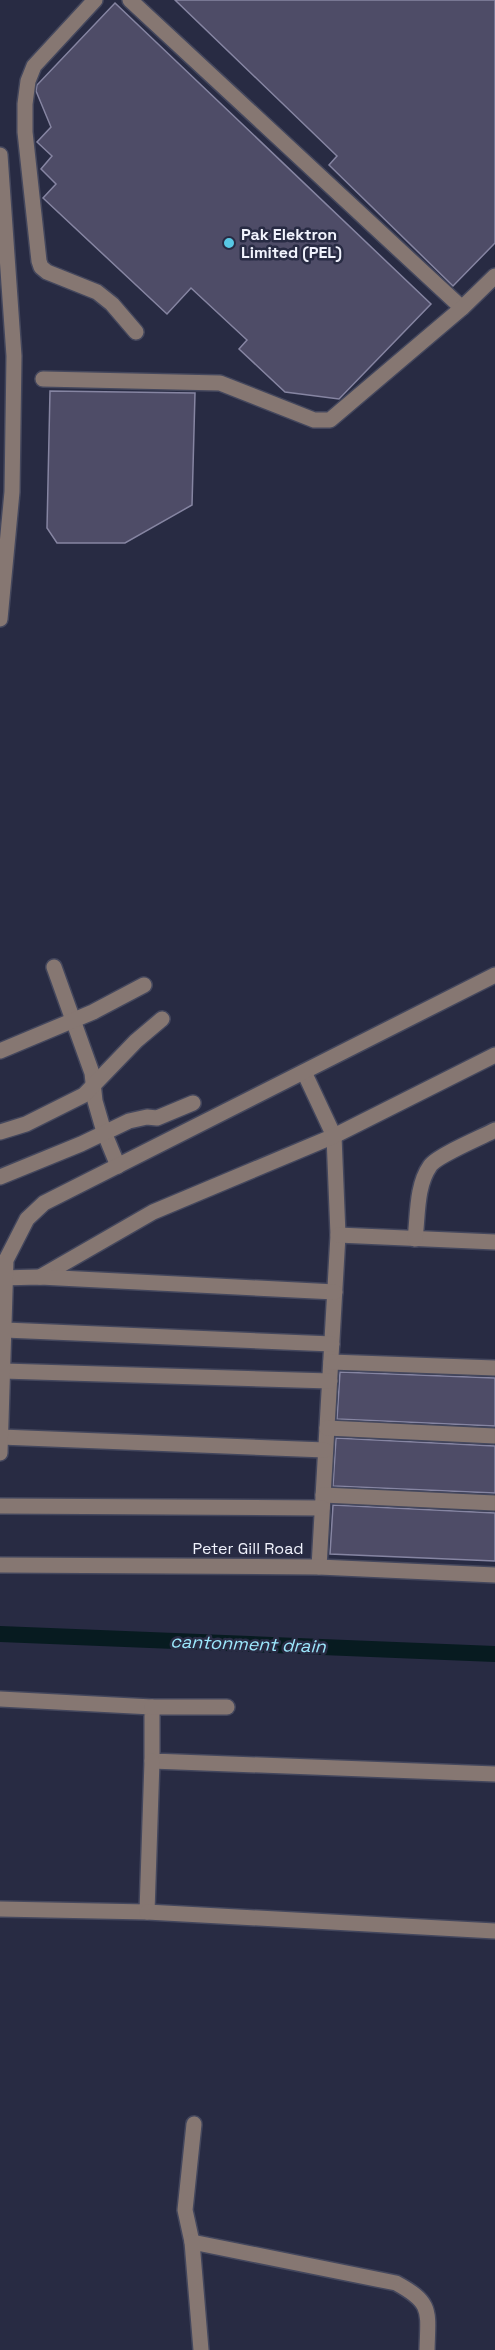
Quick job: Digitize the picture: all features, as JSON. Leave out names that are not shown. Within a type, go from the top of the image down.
[{"type":"street","points":[[95,0],[34,66],[28,81],[25,132],[39,261],[46,272],[97,292],[112,304],[136,332]]},
{"type":"street","points":[[130,0],[462,308]]},
{"type":"street","points":[[0,155],[14,356],[12,492],[0,619]]},
{"type":"street","points":[[43,378],[220,383],[314,420],[330,420],[462,308],[495,276]]},
{"type":"street","points":[[54,967],[92,1072],[92,1087],[104,1132],[118,1166]]},
{"type":"street","points":[[0,1453],[4,1330],[3,1278],[6,1260],[27,1219],[44,1203],[495,975]]},
{"type":"street","points":[[0,1051],[74,1020],[144,985]]},
{"type":"street","points":[[0,1132],[26,1124],[84,1095],[136,1041],[162,1019]]},
{"type":"street","points":[[40,1276],[153,1212],[334,1136],[495,1055]]},
{"type":"street","points":[[304,1072],[334,1136],[338,1235],[318,1567]]},
{"type":"street","points":[[0,1177],[129,1120],[158,1118],[193,1103]]},
{"type":"street","points":[[415,1239],[421,1192],[430,1166],[441,1157],[495,1130]]},
{"type":"street","points":[[338,1235],[495,1242]]},
{"type":"street","points":[[3,1278],[40,1276],[335,1293]]},
{"type":"street","points":[[4,1330],[332,1344]]},
{"type":"street","points":[[331,1362],[495,1368]]},
{"type":"street","points":[[3,1371],[330,1381]]},
{"type":"street","points":[[327,1428],[495,1436]]},
{"type":"street","points":[[1,1437],[325,1450]]},
{"type":"street","points":[[0,1506],[322,1502],[495,1503]]},
{"type":"street","name":"Peter Gill Road","points":[[0,1564],[318,1567],[495,1575]]},
{"type":"street","points":[[0,1699],[152,1707],[227,1707]]},
{"type":"street","points":[[147,1912],[152,1707]]},
{"type":"street","points":[[152,1761],[495,1774]]},
{"type":"street","points":[[0,1909],[147,1912],[495,1931]]},
{"type":"street","points":[[194,2124],[185,2210],[192,2242],[201,2350]]},
{"type":"street","points":[[192,2242],[396,2283],[416,2294],[425,2305],[428,2318],[427,2350]]},
{"type":"building","name":"Pak Elektron Limited (PEL)","points":[[175,0],[495,0],[495,243],[453,286],[329,165],[337,156]]},
{"type":"building","name":"Pak Elektron Limited (PEL)","points":[[115,3],[431,304],[339,399],[285,392],[239,349],[247,340],[191,288],[167,314],[43,198],[56,184],[41,169],[52,156],[37,142],[51,127],[36,91],[37,85]]},
{"type":"building","points":[[50,391],[195,393],[192,505],[125,543],[57,543],[47,528]]},
{"type":"building","points":[[340,1372],[495,1378],[495,1426],[337,1419]]},
{"type":"building","points":[[336,1438],[495,1446],[495,1493],[333,1486]]},
{"type":"building","points":[[333,1505],[495,1513],[495,1561],[330,1554]]},
{"type":"waterway","name":"cantonment drain","points":[[0,1634],[495,1654]]},
{"type":"place","name":"Pak Elektron Limited (PEL)","points":[[229,243]]}]
